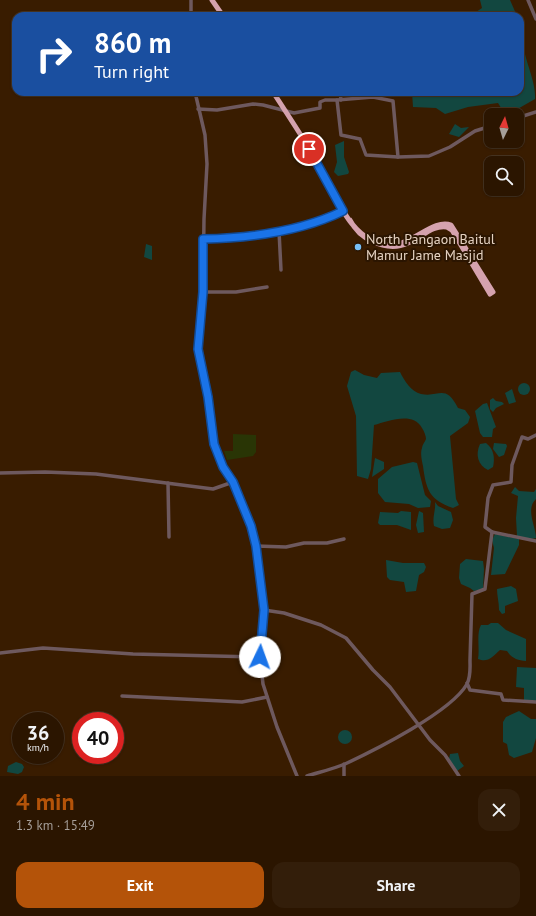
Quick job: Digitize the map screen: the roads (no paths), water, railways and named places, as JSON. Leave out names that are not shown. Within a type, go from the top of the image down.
[{"type":"highway","points":[[212,0],[220,12]]},
{"type":"highway","points":[[276,96],[317,162],[343,211],[358,232],[365,238],[377,244],[395,245],[411,242],[435,229],[447,227],[452,230],[490,294],[493,292],[451,225],[447,223],[437,224],[407,242],[395,245]]},
{"type":"street","points":[[191,0],[192,12]]},
{"type":"street","points":[[528,0],[536,19]]},
{"type":"street","points":[[196,96],[205,135],[207,164],[203,239],[203,292],[198,349],[208,397],[212,433],[218,457],[233,482],[251,526],[256,546],[264,610],[260,657],[267,697],[277,727],[297,776]]},
{"type":"street","points":[[340,96],[341,135],[360,139],[366,155],[398,157],[429,156],[450,147],[475,131],[484,128]]},
{"type":"street","points":[[198,109],[217,110],[221,108],[253,104],[294,113],[306,112],[320,108],[320,102],[325,100],[373,97],[393,101],[398,157]]},
{"type":"street","points":[[524,116],[536,112]]},
{"type":"street","points":[[203,239],[223,238],[302,228],[343,211]]},
{"type":"street","points":[[279,231],[281,270]]},
{"type":"street","points":[[203,292],[236,292],[267,287]]},
{"type":"street","points":[[536,434],[528,439],[522,437],[512,465],[511,482],[493,485],[488,498],[485,527],[492,532],[536,541]]},
{"type":"street","points":[[0,473],[72,472],[213,489],[233,482]]},
{"type":"street","points":[[168,483],[169,537]]},
{"type":"street","points":[[307,776],[344,764],[419,725],[450,702],[467,684],[471,666],[472,594],[485,589],[492,532]]},
{"type":"street","points":[[256,546],[286,547],[304,543],[327,543],[344,539]]},
{"type":"street","points":[[264,610],[284,613],[321,625],[346,638],[373,670],[390,687],[419,725],[445,755],[459,776]]},
{"type":"street","points":[[0,653],[43,648],[133,654],[260,657]]},
{"type":"street","points":[[467,684],[470,690],[501,694],[503,700],[536,702]]},
{"type":"street","points":[[122,696],[242,702],[267,697]]},
{"type":"street","points":[[344,764],[344,776]]},
{"type":"water","points":[[480,0],[510,0],[515,12],[476,12],[482,8]]},
{"type":"water","points":[[524,47],[532,76],[535,99],[519,108],[501,108],[498,103],[468,107],[445,114],[436,108],[413,107],[412,96],[524,96]]},
{"type":"water","points":[[455,124],[461,128],[469,127],[459,137],[449,134]]},
{"type":"water","points":[[344,141],[344,157],[349,172],[348,174],[338,176],[334,172],[337,162],[335,145]]},
{"type":"water","points":[[146,244],[152,246],[152,260],[144,257]]},
{"type":"water","points":[[355,370],[364,375],[377,378],[381,373],[400,372],[408,385],[417,393],[427,395],[441,393],[445,394],[453,400],[458,408],[465,410],[470,417],[468,423],[450,436],[456,499],[459,505],[453,508],[445,505],[430,493],[427,487],[421,455],[421,450],[426,436],[418,423],[413,420],[400,419],[374,425],[371,469],[368,479],[357,476],[356,416],[347,386],[351,372]]},
{"type":"water","points":[[526,383],[529,384],[529,394],[522,395],[519,394],[518,387],[519,384]]},
{"type":"water","points":[[512,389],[516,402],[509,404],[505,393]]},
{"type":"water","points":[[493,398],[504,404],[496,408],[493,412],[490,409],[490,400]]},
{"type":"water","points":[[487,403],[496,427],[493,429],[492,437],[483,437],[480,433],[475,411],[483,404]]},
{"type":"water","points":[[486,443],[491,448],[494,457],[493,467],[488,470],[478,459],[478,448],[480,444]]},
{"type":"water","points":[[494,443],[506,444],[507,446],[504,455],[499,457],[493,449]]},
{"type":"water","points":[[375,458],[384,462],[384,469],[372,477]]},
{"type":"water","points":[[413,462],[417,463],[425,495],[431,501],[430,507],[418,508],[409,504],[385,502],[378,493],[378,479],[392,467]]},
{"type":"water","points":[[515,487],[519,491],[534,492],[536,489],[536,499],[531,508],[531,513],[536,538],[527,540],[517,536],[516,518],[518,496],[511,493]]},
{"type":"water","points":[[435,502],[438,506],[451,512],[453,520],[450,528],[442,529],[434,526],[433,520]]},
{"type":"water","points":[[401,511],[411,512],[411,530],[397,525],[380,525],[378,523],[380,512],[398,513]]},
{"type":"water","points":[[419,511],[423,513],[424,532],[418,533],[416,525]]},
{"type":"water","points":[[495,534],[519,539],[519,545],[505,574],[491,575],[494,548],[492,540]]},
{"type":"water","points":[[466,559],[483,561],[483,589],[474,591],[461,584],[459,578],[460,564]]},
{"type":"water","points":[[386,560],[403,563],[424,563],[426,567],[424,572],[419,575],[416,591],[406,592],[404,582],[390,580],[387,577]]},
{"type":"water","points":[[511,586],[516,589],[518,601],[505,606],[505,613],[502,614],[499,610],[497,589]]},
{"type":"water","points":[[491,623],[498,623],[506,630],[526,639],[526,661],[515,659],[507,651],[500,650],[487,660],[478,659],[478,637],[481,625],[488,625]]},
{"type":"water","points":[[517,667],[536,668],[536,701],[524,700],[524,688],[516,687]]},
{"type":"water","points":[[519,711],[531,719],[536,719],[536,738],[532,752],[514,758],[509,755],[507,744],[503,742],[503,722],[506,717]]},
{"type":"water","points":[[345,730],[350,732],[352,737],[350,742],[345,744],[340,742],[338,737],[340,732]]},
{"type":"water","points":[[458,753],[460,761],[464,766],[457,771],[449,759],[450,754]]},
{"type":"water","points":[[12,764],[22,764],[24,767],[22,772],[18,774],[7,772],[8,766]]},
{"type":"place","name":"North Pangaon Baitul Mamur Jame Masjid","points":[[358,247]]}]
